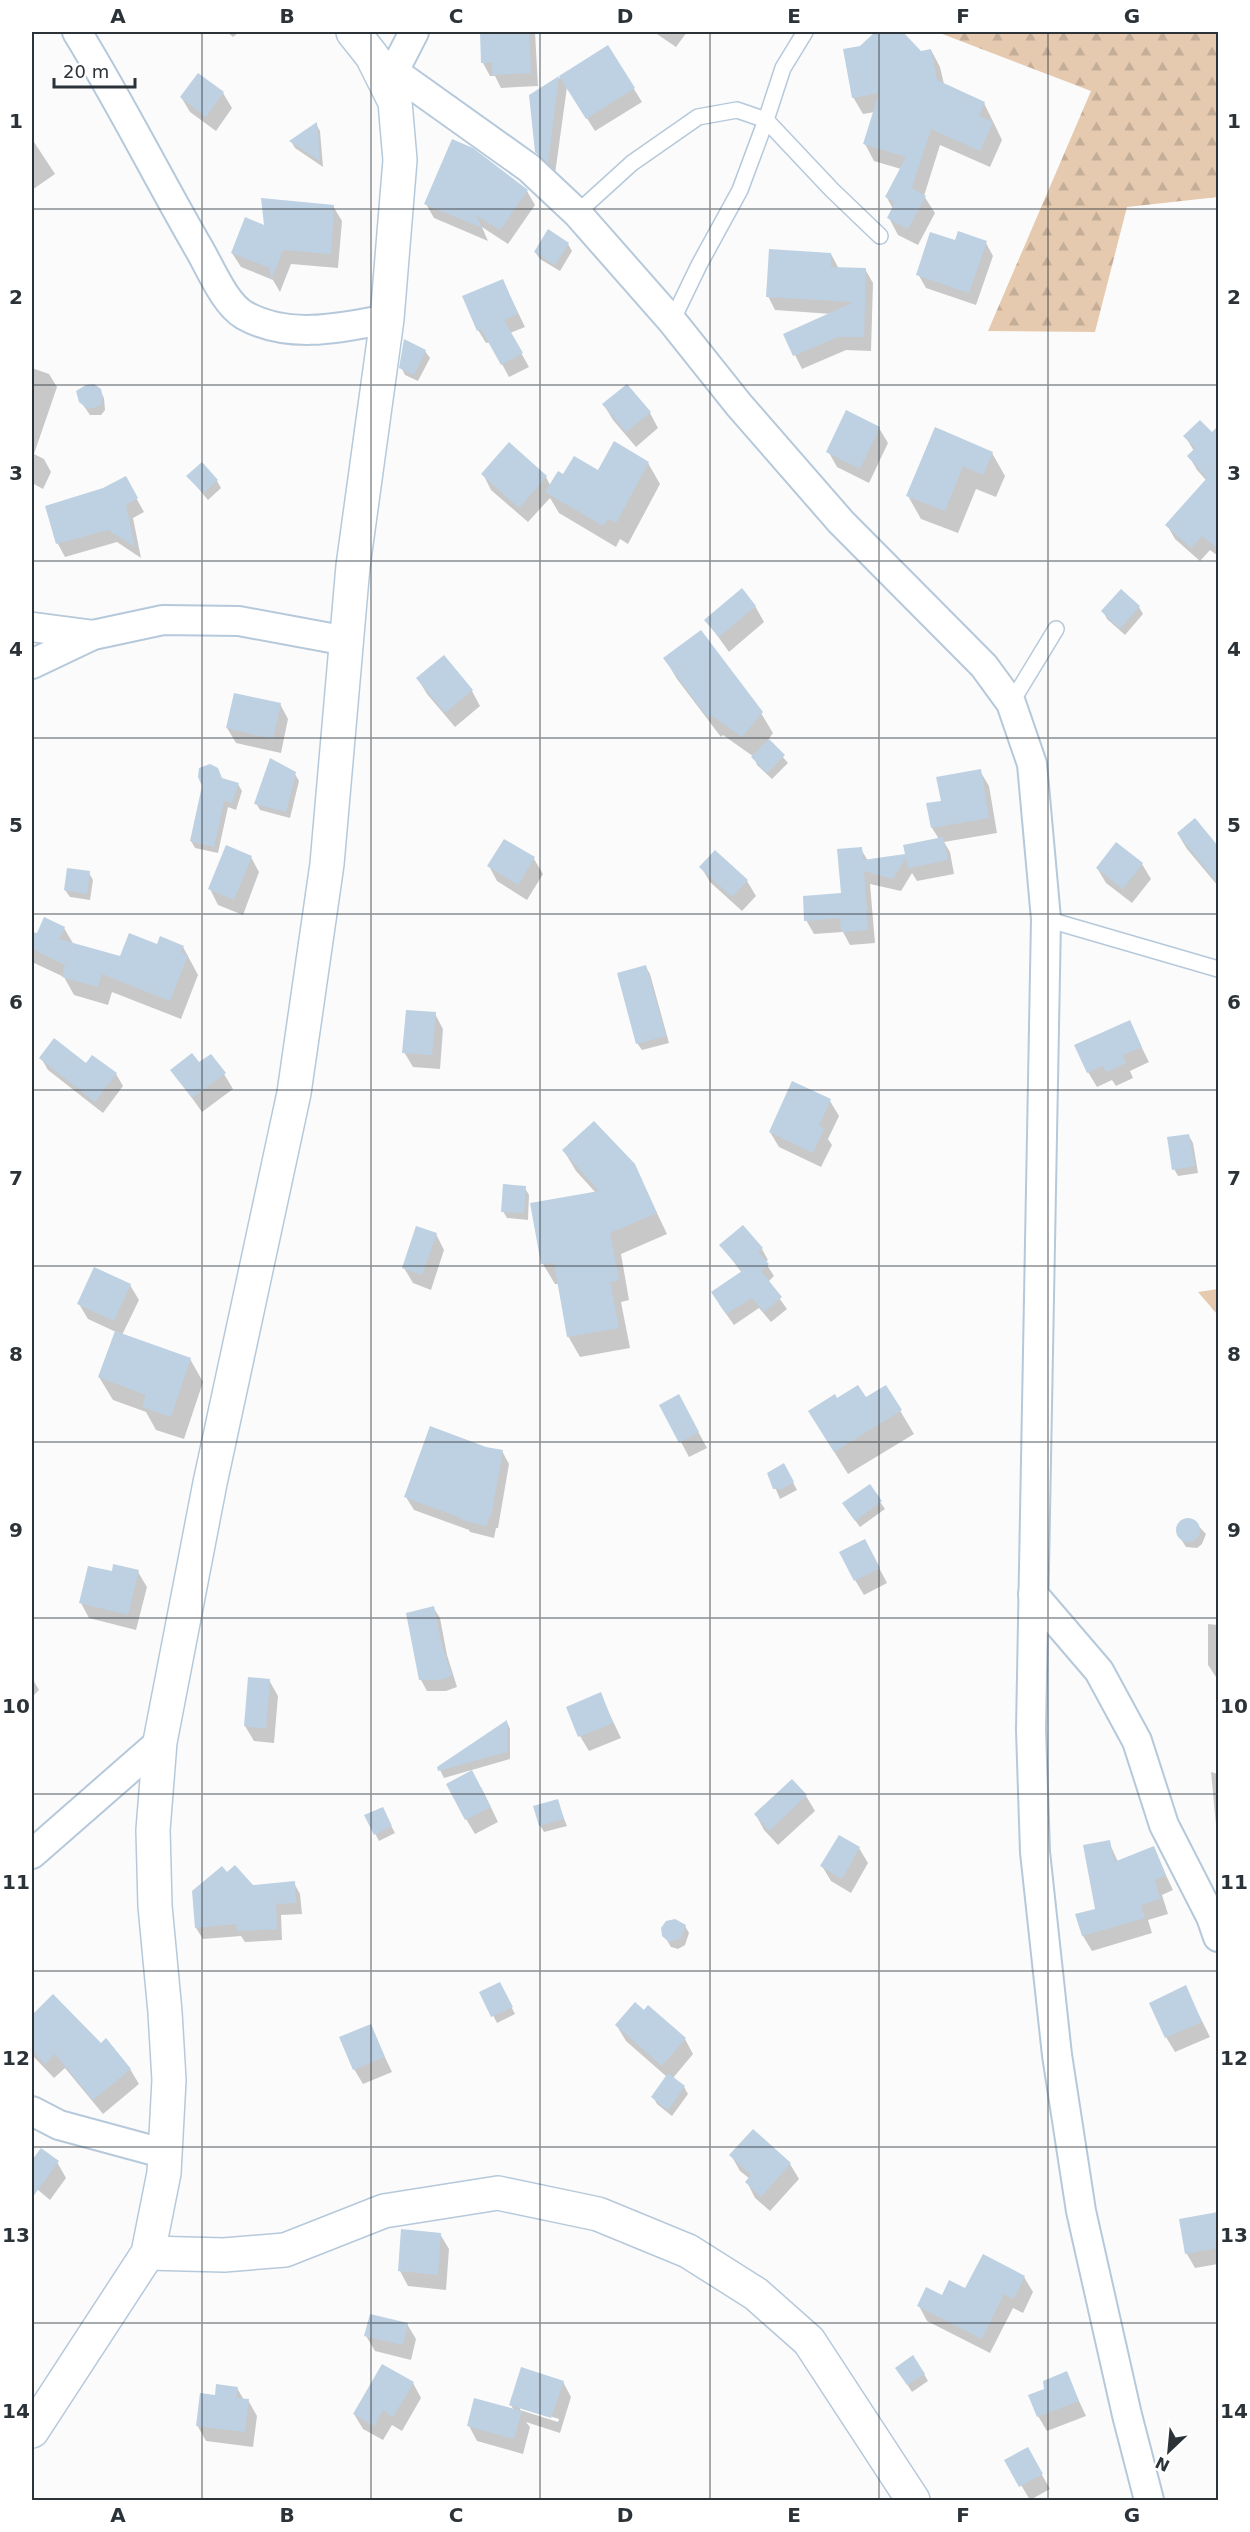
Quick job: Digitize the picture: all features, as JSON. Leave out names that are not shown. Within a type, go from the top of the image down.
[{"type":"street","points":[[77,32],[112,89],[217,284],[243,314],[278,329],[335,329],[387,319]]},
{"type":"street","points":[[373,53],[414,32]]},
{"type":"street","points":[[32,2431],[148,2253],[166,2154],[169,2080],[155,1906],[153,1830],[160,1742],[210,1483],[294,1092],[327,864],[353,566],[387,319],[400,160],[395,102],[373,53]]},
{"type":"street","points":[[373,53],[529,168],[577,213],[672,321],[739,405],[841,522],[984,666],[1011,703],[1032,764],[1046,919],[1031,1730],[1035,1852],[1057,2055],[1081,2211],[1127,2415],[1149,2500]]},
{"type":"street","points":[[32,664],[93,635],[163,620],[239,621],[346,641]]},
{"type":"street","points":[[32,627],[93,635]]},
{"type":"street","points":[[1033,1594],[1099,1671],[1132,1731],[1164,1826],[1211,1917],[1218,1937]]},
{"type":"street","points":[[32,1854],[160,1742]]},
{"type":"street","points":[[32,2111],[59,2125],[166,2154]]},
{"type":"street","points":[[148,2253],[225,2255],[285,2250],[384,2211],[498,2193],[597,2214],[688,2251],[756,2294],[809,2341],[912,2500]]},
{"type":"lane","points":[[672,321],[699,265],[740,190],[783,68],[805,32]]},
{"type":"lane","points":[[577,213],[632,163],[698,117],[737,110],[765,120],[880,236]]},
{"type":"lane","points":[[1011,703],[1056,629]]},
{"type":"lane","points":[[1046,919],[1218,969]]},
{"type":"green space","points":[[937,32],[1218,32],[1218,197],[1127,207],[1095,332],[988,331],[1091,91]]},
{"type":"green space","points":[[1218,1289],[1218,1315],[1198,1292]]},
{"type":"building","points":[[529,32],[531,73],[492,75],[492,63],[481,63],[480,33]]},
{"type":"building","points":[[875,32],[903,32],[921,51],[931,49],[937,80],[985,102],[979,116],[993,122],[980,151],[931,129],[912,188],[926,196],[908,229],[887,218],[895,202],[885,197],[906,157],[863,144],[879,93],[852,98],[843,49],[860,46]]},
{"type":"building","points":[[608,45],[635,88],[586,119],[559,76]]},
{"type":"building","points":[[198,73],[224,92],[206,117],[180,97]]},
{"type":"building","points":[[559,76],[548,163],[535,152],[529,95]]},
{"type":"building","points":[[317,122],[320,161],[289,141]]},
{"type":"building","points":[[452,139],[473,148],[528,190],[500,230],[476,215],[482,228],[424,204]]},
{"type":"building","points":[[261,198],[334,205],[331,254],[283,250],[271,280],[270,268],[231,253],[245,217],[264,225]]},
{"type":"building","points":[[548,229],[569,243],[555,265],[534,252]]},
{"type":"building","points":[[958,231],[987,241],[969,293],[916,275],[930,232],[955,240]]},
{"type":"building","points":[[769,249],[831,253],[831,267],[866,268],[864,337],[838,337],[793,356],[783,334],[854,302],[766,297]]},
{"type":"building","points":[[503,279],[518,314],[504,320],[523,353],[501,365],[481,329],[477,331],[462,296]]},
{"type":"building","points":[[404,339],[426,350],[414,375],[399,368]]},
{"type":"building","points":[[94,384],[101,389],[103,398],[100,406],[88,409],[79,402],[76,391],[86,385]]},
{"type":"building","points":[[627,384],[651,412],[626,432],[602,404]]},
{"type":"building","points":[[846,410],[880,427],[860,469],[826,452]]},
{"type":"building","points":[[1200,420],[1212,432],[1218,426],[1218,549],[1202,536],[1191,548],[1165,525],[1207,478],[1187,456],[1195,448],[1183,436]]},
{"type":"building","points":[[935,427],[993,452],[983,475],[963,466],[945,511],[906,496]]},
{"type":"building","points":[[614,441],[649,462],[616,523],[608,519],[603,526],[545,492],[558,471],[563,474],[574,456],[598,470]]},
{"type":"building","points":[[509,442],[547,476],[519,508],[481,474]]},
{"type":"building","points":[[202,462],[218,480],[203,493],[186,476]]},
{"type":"building","points":[[126,476],[138,498],[126,505],[135,547],[108,530],[56,544],[45,506],[103,488]]},
{"type":"building","points":[[742,588],[756,606],[719,637],[704,620]]},
{"type":"building","points":[[1121,589],[1140,606],[1120,629],[1101,611]]},
{"type":"building","points":[[701,630],[763,712],[742,737],[711,715],[708,718],[663,658]]},
{"type":"building","points":[[444,655],[473,690],[445,713],[416,678]]},
{"type":"building","points":[[234,693],[281,703],[273,739],[226,728]]},
{"type":"building","points":[[769,739],[785,755],[767,773],[751,757]]},
{"type":"building","points":[[270,758],[296,772],[286,812],[254,804]]},
{"type":"building","points":[[210,764],[218,768],[222,778],[239,783],[232,803],[224,801],[214,847],[190,841],[202,786],[198,777],[199,768]]},
{"type":"building","points":[[981,769],[989,818],[931,828],[926,803],[941,801],[936,777]]},
{"type":"building","points":[[1195,818],[1218,846],[1218,884],[1177,833]]},
{"type":"building","points":[[943,837],[948,860],[908,868],[906,858],[893,879],[864,871],[868,930],[841,932],[840,918],[804,921],[803,896],[841,893],[837,849],[862,847],[863,860],[905,854],[903,845]]},
{"type":"building","points":[[504,839],[535,857],[518,885],[487,866]]},
{"type":"building","points":[[1116,842],[1143,863],[1123,889],[1096,868]]},
{"type":"building","points":[[226,845],[252,856],[234,900],[208,889]]},
{"type":"building","points":[[715,850],[748,880],[732,897],[699,867]]},
{"type":"building","points":[[67,868],[90,871],[87,894],[64,890]]},
{"type":"building","points":[[44,917],[65,927],[59,939],[120,956],[129,933],[157,944],[160,936],[184,946],[181,952],[188,955],[170,1001],[102,974],[98,987],[62,977],[65,965],[32,949],[32,932],[37,933]]},
{"type":"building","points":[[646,965],[666,1036],[636,1044],[617,973]]},
{"type":"building","points":[[406,1010],[436,1012],[432,1055],[402,1053]]},
{"type":"building","points":[[1130,1020],[1142,1047],[1123,1055],[1126,1063],[1106,1072],[1103,1066],[1087,1073],[1074,1045]]},
{"type":"building","points":[[54,1038],[86,1063],[92,1055],[117,1073],[95,1102],[39,1058]]},
{"type":"building","points":[[192,1053],[199,1062],[211,1054],[226,1073],[192,1098],[170,1070]]},
{"type":"building","points":[[792,1081],[831,1099],[819,1126],[824,1129],[813,1153],[769,1132]]},
{"type":"building","points":[[594,1121],[635,1164],[657,1213],[610,1233],[619,1280],[610,1282],[619,1328],[567,1337],[554,1263],[541,1264],[530,1203],[599,1191],[562,1150]]},
{"type":"building","points":[[1189,1134],[1195,1166],[1172,1170],[1167,1137]]},
{"type":"building","points":[[503,1184],[526,1186],[524,1213],[501,1212]]},
{"type":"building","points":[[743,1225],[763,1248],[758,1252],[769,1264],[761,1271],[782,1297],[764,1312],[752,1298],[726,1314],[711,1292],[742,1271],[719,1245]]},
{"type":"building","points":[[416,1226],[437,1233],[422,1275],[402,1268]]},
{"type":"building","points":[[94,1267],[131,1284],[114,1321],[77,1304]]},
{"type":"building","points":[[115,1331],[191,1358],[171,1417],[142,1407],[146,1395],[98,1377]]},
{"type":"building","points":[[858,1385],[866,1397],[886,1385],[902,1410],[834,1452],[808,1411],[835,1394],[837,1398]]},
{"type":"building","points":[[679,1394],[699,1432],[679,1443],[659,1405]]},
{"type":"building","points":[[430,1426],[486,1447],[503,1450],[491,1516],[489,1516],[487,1526],[461,1520],[461,1518],[404,1497]]},
{"type":"building","points":[[784,1463],[794,1482],[782,1489],[773,1489],[767,1473]]},
{"type":"building","points":[[870,1484],[882,1501],[855,1521],[842,1503]]},
{"type":"building","points":[[1183,1518],[1193,1518],[1200,1525],[1200,1535],[1193,1542],[1183,1542],[1176,1535],[1176,1525]]},
{"type":"building","points":[[865,1539],[880,1568],[854,1581],[839,1552]]},
{"type":"building","points":[[113,1564],[139,1570],[128,1615],[79,1603],[88,1566],[112,1571]]},
{"type":"building","points":[[434,1606],[441,1642],[452,1676],[439,1680],[419,1680],[406,1613]]},
{"type":"building","points":[[248,1677],[270,1679],[266,1729],[244,1726]]},
{"type":"building","points":[[601,1692],[613,1723],[578,1737],[566,1707]]},
{"type":"building","points":[[507,1720],[507,1752],[438,1771],[437,1767]]},
{"type":"building","points":[[472,1770],[491,1807],[465,1820],[446,1784]]},
{"type":"building","points":[[792,1779],[807,1795],[769,1831],[754,1814]]},
{"type":"building","points":[[558,1799],[564,1819],[539,1826],[533,1806]]},
{"type":"building","points":[[383,1807],[392,1826],[374,1835],[364,1815]]},
{"type":"building","points":[[839,1835],[860,1847],[842,1879],[820,1866]]},
{"type":"building","points":[[1110,1840],[1114,1862],[1154,1846],[1166,1875],[1155,1880],[1160,1899],[1141,1905],[1145,1918],[1082,1936],[1075,1914],[1095,1909],[1083,1845]]},
{"type":"building","points":[[235,1865],[253,1885],[295,1881],[296,1903],[276,1904],[277,1929],[237,1931],[236,1924],[195,1928],[192,1891],[222,1866],[227,1872]]},
{"type":"building","points":[[675,1919],[686,1925],[681,1938],[669,1942],[662,1936],[661,1928],[666,1921]]},
{"type":"building","points":[[500,1982],[513,2007],[491,2017],[479,1992]]},
{"type":"building","points":[[1186,1985],[1202,2022],[1165,2038],[1149,2003]]},
{"type":"building","points":[[53,1994],[101,2043],[106,2038],[131,2069],[93,2100],[55,2054],[45,2064],[32,2050],[32,2015]]},
{"type":"building","points":[[635,2002],[644,2010],[648,2005],[686,2038],[662,2066],[615,2025]]},
{"type":"building","points":[[371,2024],[385,2057],[353,2070],[339,2037]]},
{"type":"building","points":[[668,2073],[685,2086],[668,2110],[651,2097]]},
{"type":"building","points":[[753,2129],[791,2163],[761,2197],[745,2182],[751,2175],[729,2155]]},
{"type":"building","points":[[41,2148],[59,2161],[32,2198],[32,2160]]},
{"type":"building","points":[[1218,2212],[1218,2248],[1185,2254],[1179,2219]]},
{"type":"building","points":[[401,2229],[441,2233],[438,2275],[398,2271]]},
{"type":"building","points":[[983,2254],[1025,2276],[1014,2299],[1004,2294],[982,2339],[917,2306],[926,2287],[942,2295],[949,2280],[965,2288]]},
{"type":"building","points":[[370,2314],[408,2323],[403,2345],[364,2336]]},
{"type":"building","points":[[913,2355],[925,2374],[907,2385],[895,2368]]},
{"type":"building","points":[[382,2364],[414,2382],[393,2417],[383,2410],[374,2426],[353,2414]]},
{"type":"building","points":[[521,2367],[564,2381],[551,2418],[509,2405]]},
{"type":"building","points":[[1067,2371],[1079,2401],[1037,2417],[1028,2395],[1044,2389],[1043,2381]]},
{"type":"building","points":[[216,2384],[238,2387],[236,2398],[249,2399],[245,2432],[196,2426],[200,2393],[215,2395]]},
{"type":"building","points":[[474,2398],[522,2411],[514,2439],[467,2426]]},
{"type":"building","points":[[1028,2447],[1043,2474],[1019,2487],[1004,2460]]}]
